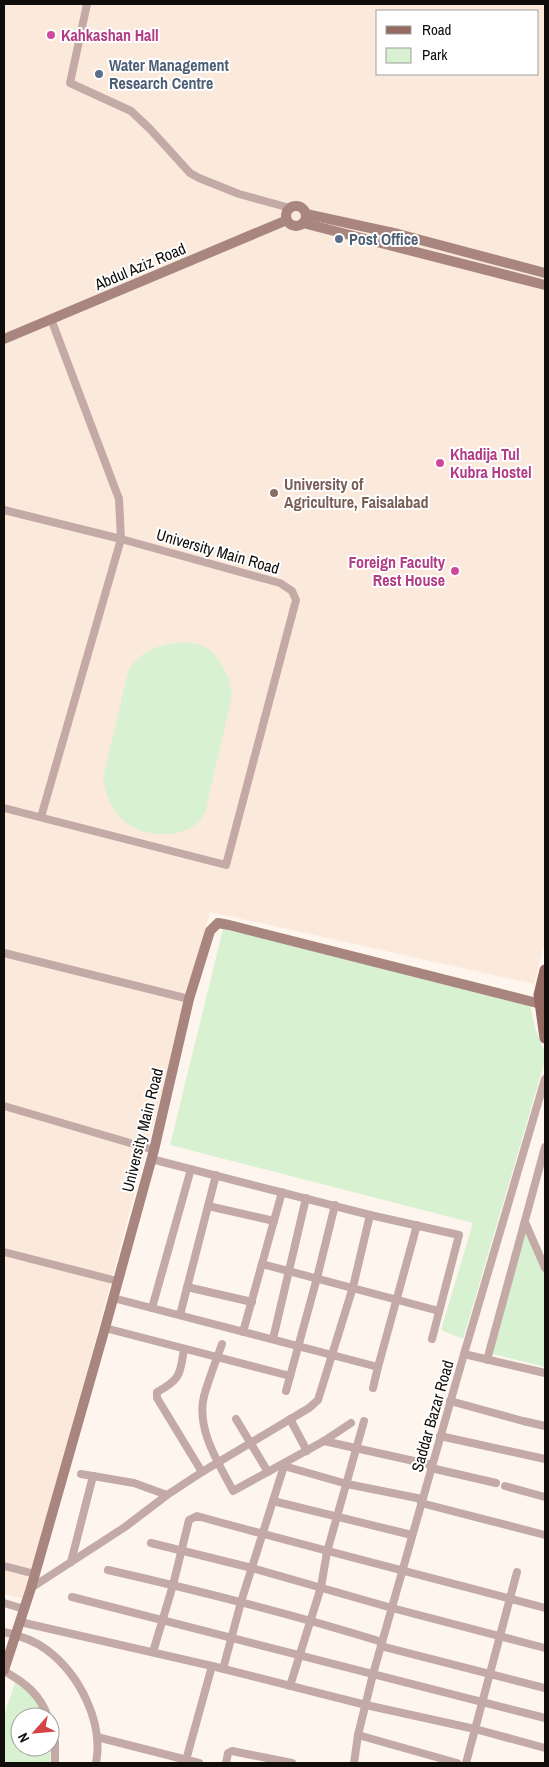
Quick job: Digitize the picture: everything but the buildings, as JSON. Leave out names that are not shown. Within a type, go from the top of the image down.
[{"type":"main road","points":[[545,970],[539,995],[543,1004],[545,1038]]},
{"type":"street","points":[[87,4],[70,83],[131,111],[190,173],[238,194],[290,208],[299,207],[305,219],[422,253],[545,285]]},
{"type":"street","points":[[290,208],[286,214],[287,220],[294,226],[305,219],[425,241],[545,273]]},
{"type":"street","name":"Abdul Aziz Road","points":[[4,339],[287,220]]},
{"type":"street","points":[[422,253],[425,241]]},
{"type":"street","points":[[505,275],[508,264]]},
{"type":"street","points":[[4,808],[40,817],[121,539],[119,499],[51,319]]},
{"type":"street","name":"University Main Road","points":[[4,510],[121,539],[280,583],[292,591],[296,600],[226,865],[40,817]]},
{"type":"street","name":"University Main Road","points":[[4,1671],[31,1588],[118,1281],[153,1154],[188,998],[210,931],[218,923],[543,1004]]},
{"type":"street","points":[[4,953],[188,998]]},
{"type":"street","name":"Saddar Bazar Road","points":[[354,1763],[358,1735],[381,1644],[545,1079]]},
{"type":"street","points":[[4,1106],[153,1154],[191,1169],[370,1215],[459,1235],[432,1338]]},
{"type":"street","points":[[487,1360],[545,1147]]},
{"type":"street","points":[[152,1308],[191,1169]]},
{"type":"street","points":[[180,1315],[216,1175]]},
{"type":"street","points":[[244,1332],[282,1192]]},
{"type":"street","points":[[273,1339],[306,1198]]},
{"type":"street","points":[[286,1391],[335,1205]]},
{"type":"street","points":[[208,1206],[274,1221]]},
{"type":"street","points":[[31,1588],[125,1528],[167,1495],[202,1472],[309,1408],[318,1400],[353,1287],[370,1215]]},
{"type":"street","points":[[525,1222],[545,1268]]},
{"type":"street","points":[[372,1388],[417,1226]]},
{"type":"street","points":[[4,1252],[118,1281]]},
{"type":"street","points":[[262,1264],[439,1311]]},
{"type":"street","points":[[187,1288],[252,1302]]},
{"type":"street","points":[[113,1298],[378,1367]]},
{"type":"street","points":[[104,1328],[290,1376]]},
{"type":"street","points":[[222,1344],[204,1396],[202,1411],[209,1443],[233,1491],[324,1441],[351,1423]]},
{"type":"street","points":[[184,1349],[179,1377],[171,1385],[158,1392],[158,1398],[202,1472]]},
{"type":"street","points":[[464,1354],[545,1372]]},
{"type":"street","points":[[450,1401],[545,1426]]},
{"type":"street","points":[[236,1419],[268,1472]]},
{"type":"street","points":[[290,1419],[307,1450]]},
{"type":"street","points":[[290,1686],[298,1655],[321,1587],[337,1517],[364,1421]]},
{"type":"street","points":[[440,1436],[545,1459]]},
{"type":"street","points":[[324,1441],[496,1483]]},
{"type":"street","points":[[223,1669],[241,1602],[284,1466],[545,1535]]},
{"type":"street","points":[[81,1474],[134,1484],[167,1495]]},
{"type":"street","points":[[71,1562],[93,1476]]},
{"type":"street","points":[[505,1486],[545,1497]]},
{"type":"street","points":[[272,1500],[412,1535]]},
{"type":"street","points":[[152,1652],[173,1585],[189,1520],[197,1516],[545,1608]]},
{"type":"street","points":[[151,1543],[252,1568],[392,1608],[545,1648]]},
{"type":"street","points":[[4,1566],[35,1574]]},
{"type":"street","points":[[108,1570],[310,1620],[381,1644],[545,1688]]},
{"type":"street","points":[[466,1763],[517,1572]]},
{"type":"street","points":[[72,1597],[545,1718]]},
{"type":"street","points":[[4,1603],[24,1609]]},
{"type":"street","points":[[20,1622],[212,1666],[366,1705],[475,1729],[545,1748]]},
{"type":"street","points":[[4,1632],[16,1635],[45,1649],[70,1673],[83,1693],[93,1718],[97,1737],[96,1763]]},
{"type":"street","points":[[186,1760],[212,1666]]},
{"type":"street","points":[[4,1671],[28,1686],[43,1707]]},
{"type":"street","points":[[358,1735],[457,1763]]},
{"type":"street","points":[[97,1737],[199,1763]]},
{"type":"street","points":[[226,1763],[228,1753],[232,1750],[286,1763]]},
{"type":"shaded area","name":"University of Agriculture, Faisalabad","points":[[4,4],[545,4],[545,942],[534,984],[210,912],[26,1599],[4,1594]]},
{"type":"green space","points":[[174,643],[198,644],[212,652],[226,673],[232,696],[205,813],[189,829],[172,834],[153,834],[142,831],[123,820],[110,802],[103,778],[128,672],[132,665],[147,652]]},
{"type":"green space","points":[[223,929],[529,1000],[535,1028],[545,1053],[545,1061],[463,1339],[441,1330],[473,1223],[170,1145]]},
{"type":"green space","points":[[527,1220],[545,1262],[545,1367],[493,1354]]},
{"type":"green space","points":[[15,1683],[25,1689],[39,1707],[10,1707],[10,1757],[51,1757],[51,1763],[4,1763],[4,1715]]},
{"type":"place","name":"Kahkashan Hall","points":[[51,35]]},
{"type":"place","name":"Water Management Research Centre","points":[[99,74]]},
{"type":"place","name":"Post Office","points":[[339,239]]},
{"type":"place","name":"Khadija Tul Kubra Hostel","points":[[440,463]]},
{"type":"place","name":"University of Agriculture, Faisalabad","points":[[274,493]]},
{"type":"place","name":"Foreign Faculty Rest House","points":[[455,571]]}]
